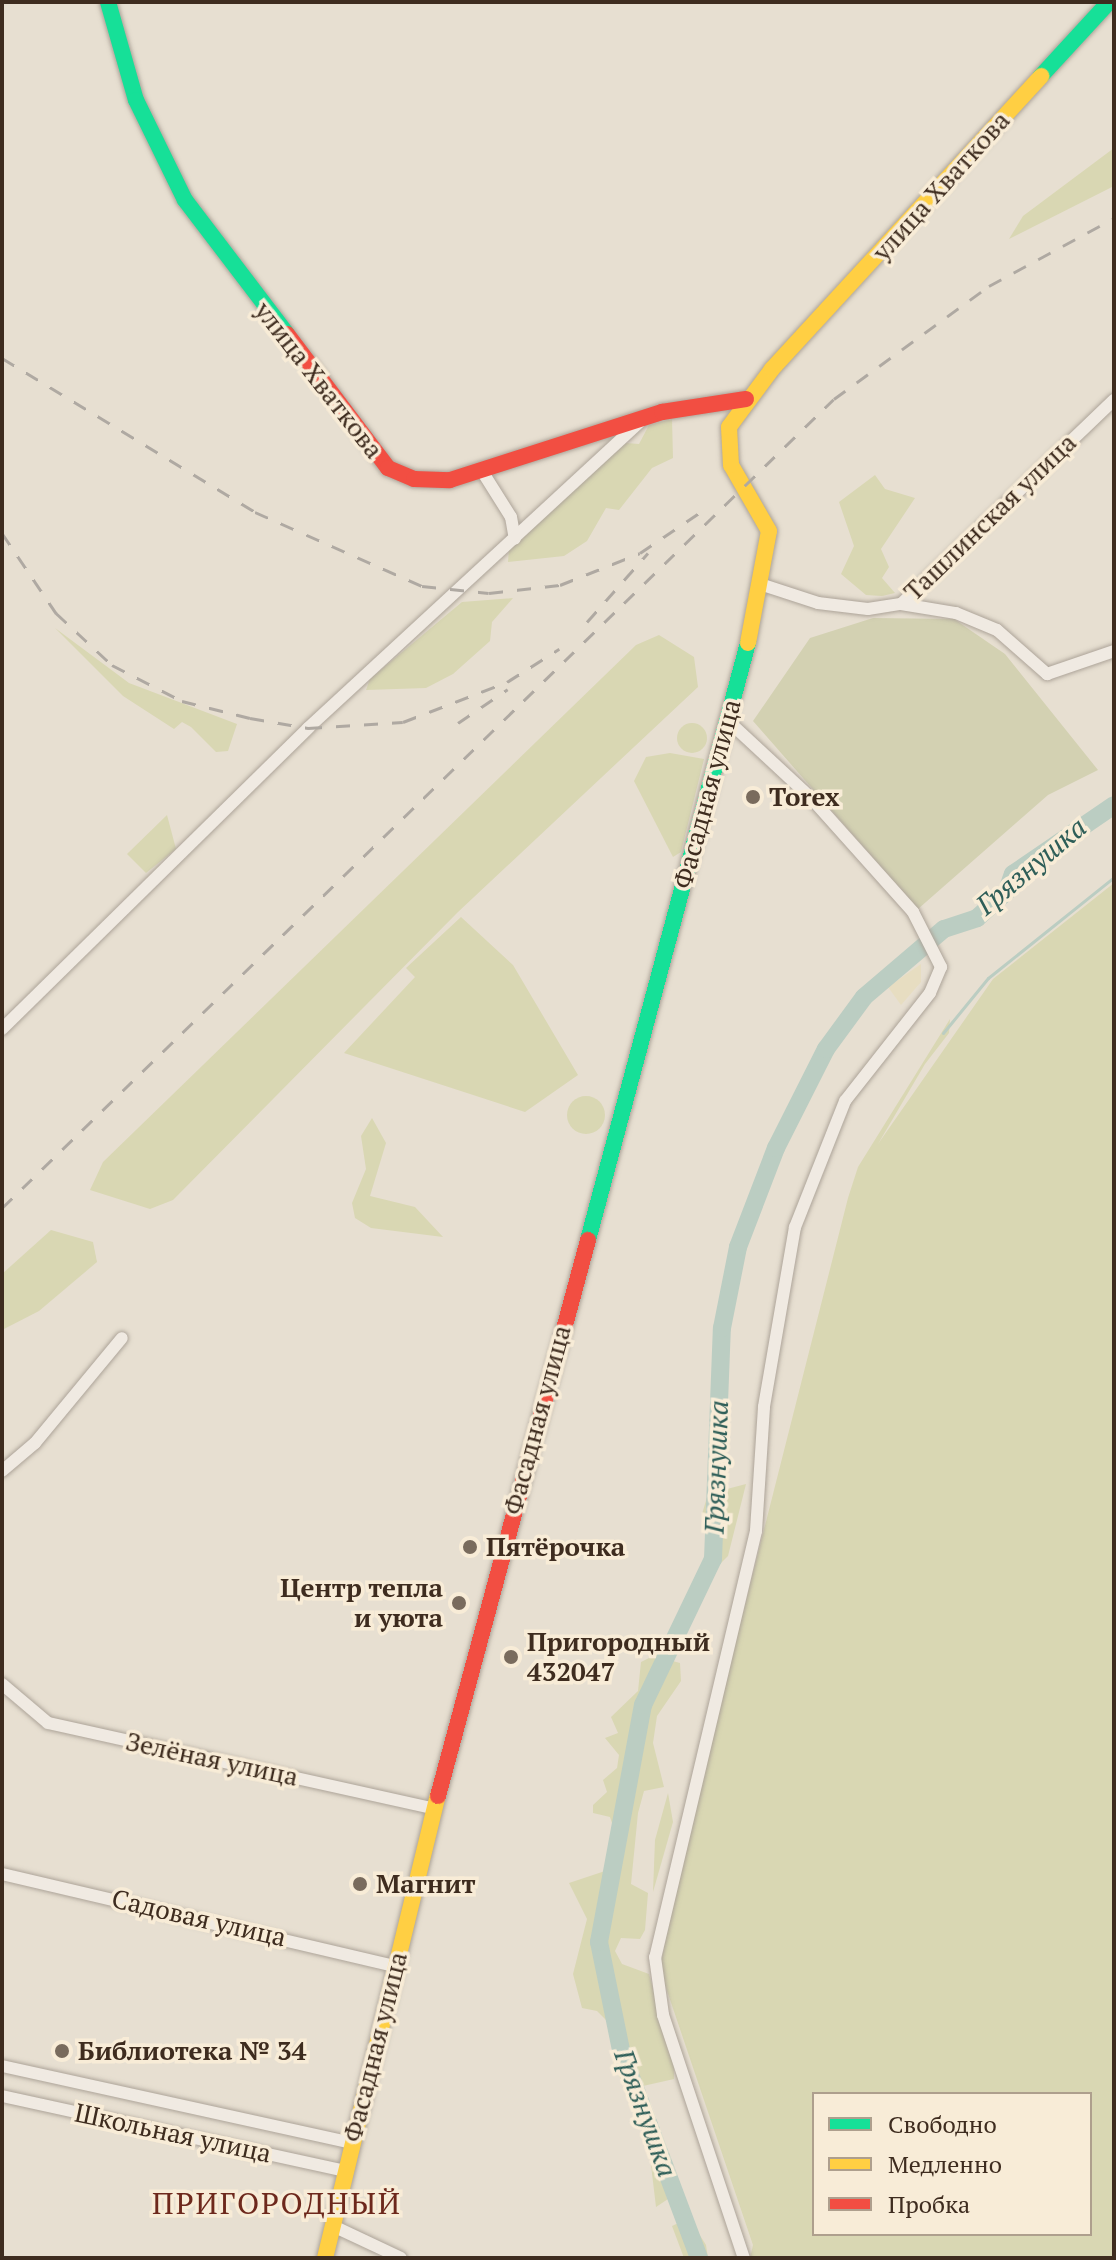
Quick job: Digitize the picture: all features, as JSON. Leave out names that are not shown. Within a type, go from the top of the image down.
[{"type":"main road","name":"улица Хваткова","points":[[108,2],[136,100],[185,200],[370,453],[400,476],[426,481],[482,471],[644,418],[746,399],[1109,2]]},
{"type":"main road","name":"Фасадная улица","points":[[325,2258],[435,1809],[763,585],[769,531],[728,452],[729,427],[746,399]]},
{"type":"street","name":"Ташлинская улица","points":[[763,585],[818,603],[868,609],[901,604],[1114,400]]},
{"type":"street","points":[[2,1029],[308,728],[644,418]]},
{"type":"street","points":[[482,471],[511,517],[515,539]]},
{"type":"street","points":[[901,604],[956,613],[997,630],[1047,674],[1114,651]]},
{"type":"street","points":[[726,719],[812,799],[913,912],[941,954],[941,967],[930,993],[845,1101],[795,1227],[764,1407],[756,1531],[655,1957],[663,2015],[744,2258]]},
{"type":"street","points":[[2,1471],[35,1443],[122,1338]]},
{"type":"street","name":"Зелёная улица","points":[[2,1684],[48,1723],[435,1809]]},
{"type":"street","name":"Садовая улица","points":[[2,1874],[395,1966]]},
{"type":"street","points":[[2,2066],[352,2143]]},
{"type":"street","name":"Школьная улица","points":[[2,2096],[345,2171]]},
{"type":"street","points":[[333,2226],[401,2258]]},
{"type":"shaded area","points":[[1114,148],[1114,186],[1009,239],[1023,216]]},
{"type":"shaded area","points":[[672,419],[673,458],[652,468],[619,510],[606,508],[587,541],[564,556],[508,562],[509,549],[626,443],[639,444],[649,425]]},
{"type":"shaded area","points":[[875,475],[885,489],[915,498],[881,549],[889,567],[882,578],[895,593],[882,596],[866,595],[841,574],[854,546],[839,502]]},
{"type":"shaded area","points":[[513,598],[492,622],[490,641],[453,674],[426,688],[366,690],[370,679],[462,602]]},
{"type":"shaded area","points":[[873,618],[954,619],[1005,654],[1098,770],[1048,795],[918,909],[753,721],[810,638]]},
{"type":"shaded area","points":[[55,628],[129,683],[237,724],[228,751],[216,752],[191,727],[182,722],[174,729],[123,696]]},
{"type":"shaded area","points":[[659,635],[694,657],[698,687],[458,912],[173,1200],[150,1209],[90,1190],[103,1162],[636,645]]},
{"type":"shaded area","points":[[692,723],[703,727],[707,738],[703,749],[692,753],[681,749],[677,738],[681,727]]},
{"type":"shaded area","points":[[670,753],[704,759],[681,852],[673,857],[634,781],[646,757]]},
{"type":"shaded area","points":[[167,815],[176,849],[146,873],[127,854]]},
{"type":"shaded area","points":[[1114,883],[1114,2258],[750,2258],[753,2245],[660,1970],[676,1877],[848,1198],[858,1167],[950,1019],[949,1033],[925,1064],[878,1144],[993,979]]},
{"type":"shaded area","points":[[461,917],[513,965],[578,1075],[525,1112],[344,1053],[415,977],[406,968]]},
{"type":"shaded area","points":[[921,964],[921,982],[901,1005],[888,987]]},
{"type":"shaded area","points":[[586,1096],[599,1102],[605,1115],[599,1128],[586,1134],[573,1128],[567,1115],[573,1102]]},
{"type":"shaded area","points":[[372,1118],[386,1143],[370,1196],[415,1207],[443,1237],[371,1228],[355,1218],[352,1203],[366,1169],[361,1136]]},
{"type":"shaded area","points":[[51,1230],[93,1242],[97,1262],[39,1311],[2,1330],[2,1274]]},
{"type":"shaded area","points":[[746,1484],[728,1556],[715,1569],[702,1514],[708,1494]]},
{"type":"shaded area","points":[[663,1638],[669,1660],[680,1663],[681,1681],[657,1716],[653,1743],[664,1787],[644,1791],[638,1813],[631,1884],[648,1893],[645,1930],[640,1939],[621,1938],[615,1951],[622,1964],[649,1974],[674,2064],[674,2079],[643,2086],[673,2169],[665,2193],[671,2197],[656,2207],[648,2140],[613,2062],[620,2051],[615,2029],[597,2011],[582,2008],[573,1974],[587,1919],[569,1883],[605,1871],[613,1826],[610,1817],[593,1813],[593,1805],[607,1792],[603,1780],[617,1768],[619,1755],[605,1738],[618,1733],[611,1717],[638,1691],[641,1662],[653,1656],[651,1642]]},
{"type":"shaded area","points":[[668,1793],[673,1822],[653,1892],[655,1840]]},
{"type":"shaded area","points":[[689,2218],[706,2245],[708,2258],[684,2258],[672,2226]]},
{"type":"waterway","name":"Грязнушка","points":[[699,2258],[621,2050],[599,1942],[643,1705],[713,1559],[722,1328],[738,1247],[776,1148],[826,1049],[864,997],[944,929],[977,918],[1007,891],[1013,874],[1114,805]]},
{"type":"waterway","points":[[943,1033],[988,978],[1114,877]]},
{"type":"railway","points":[[2,1208],[834,399],[989,286],[1114,218]]},
{"type":"railway","points":[[2,358],[255,512],[422,586],[489,593],[560,585],[640,553],[702,511]]},
{"type":"railway","points":[[2,533],[56,613],[112,665],[182,701],[250,718],[308,728],[403,722],[507,682],[559,649]]},
{"type":"railway","points":[[587,622],[648,553]]},
{"type":"railway","points":[[458,723],[508,689]]},
{"type":"traffic: fast","points":[[108,2],[136,100],[185,200],[287,334]]},
{"type":"traffic: fast","points":[[1041,76],[1109,2]]},
{"type":"traffic: fast","points":[[588,1240],[748,643]]},
{"type":"traffic: slow","points":[[748,643],[769,531],[731,465],[729,427],[772,369],[1041,76]]},
{"type":"traffic: slow","points":[[325,2258],[438,1796]]},
{"type":"traffic: jam","points":[[287,334],[388,468],[414,479],[450,480],[662,412],[746,399]]},
{"type":"traffic: jam","points":[[438,1796],[588,1240]]},
{"type":"place","name":"Torex","points":[[753,797]]},
{"type":"place","name":"Пятёрочка","points":[[470,1547]]},
{"type":"place","name":"Центр тепла и уюта","points":[[459,1603]]},
{"type":"place","name":"Пригородный 432047","points":[[511,1657]]},
{"type":"place","name":"Магнит","points":[[360,1884]]},
{"type":"place","name":"Библиотека № 34","points":[[62,2051]]},
{"type":"district","name":"ПРИГОРОДНЫЙ","points":[[277,2203]]}]
